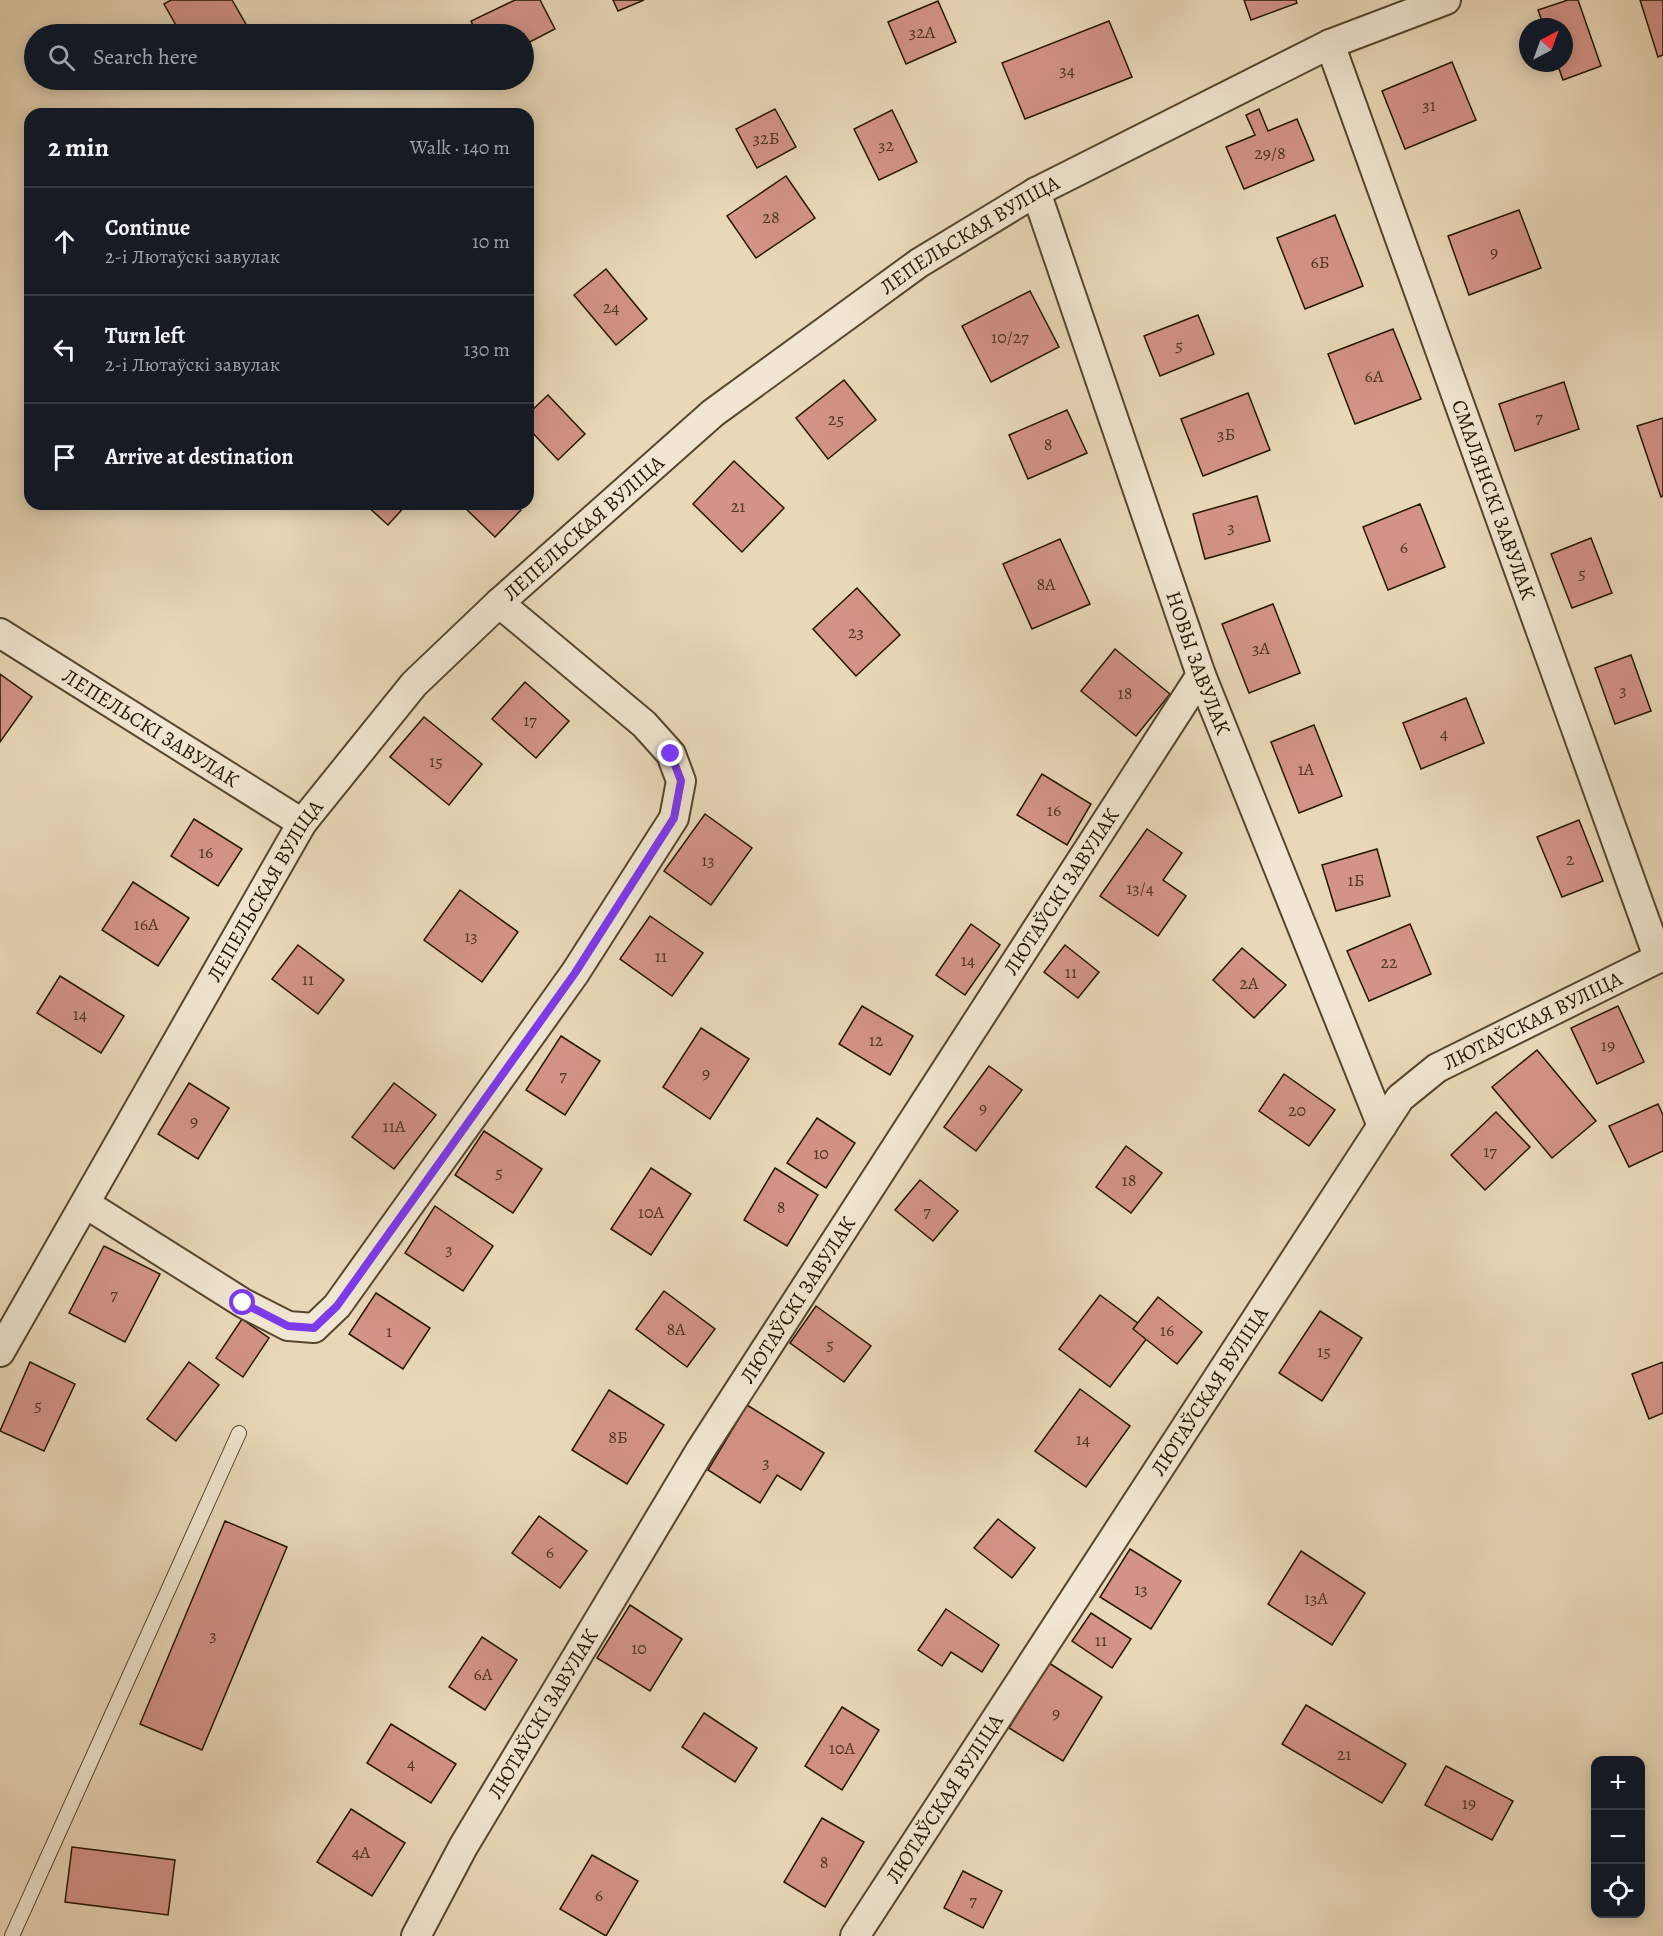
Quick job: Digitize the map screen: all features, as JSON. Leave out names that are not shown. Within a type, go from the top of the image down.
[{"type":"street","name":"ЛЕПЕЛЬСКАЯ ВУЛІЦА","points":[[0,1352],[302,823],[414,684],[499,603],[713,413],[919,263],[1036,192],[1330,44],[1446,0]]},
{"type":"street","name":"СМАЛЯНСКІ ЗАВУЛАК","points":[[1330,44],[1660,957]]},
{"type":"street","name":"НОВЫ ЗАВУЛАК","points":[[1036,192],[1201,675],[1382,1126]]},
{"type":"street","points":[[86,1204],[243,1303],[288,1326],[314,1328],[337,1306],[575,973],[674,818],[681,781],[671,754],[644,724],[499,603]]},
{"type":"street","name":"ЛЕПЕЛЬСКІ ЗАВУЛАК","points":[[0,633],[302,823]]},
{"type":"street","name":"ЛЮТАЎСКІ ЗАВУЛАК","points":[[416,1936],[463,1847],[700,1451],[1201,675]]},
{"type":"street","name":"ЛЮТАЎСКАЯ ВУЛІЦА","points":[[855,1936],[1400,1098],[1437,1068],[1660,957]]},
{"type":"lane","points":[[12,1936],[239,1432]]},
{"type":"building","points":[[171,0],[232,0],[246,24],[175,24],[164,4]]},
{"type":"building","points":[[515,0],[540,0],[555,29],[534,40],[534,24],[472,24],[471,21]]},
{"type":"building","points":[[613,0],[644,0],[618,11]]},
{"type":"building","points":[[1244,0],[1296,0],[1297,3],[1251,20]]},
{"type":"building","points":[[1568,0],[1578,0],[1601,66],[1563,80],[1560,72],[1573,72],[1573,18],[1541,18],[1538,10]]},
{"type":"building","points":[[1640,0],[1663,0],[1663,55],[1658,57]]},
{"type":"building","points":[[938,1],[956,42],[906,64],[888,22]]},
{"type":"building","points":[[1109,21],[1132,77],[1025,119],[1002,63]]},
{"type":"building","points":[[1452,62],[1476,120],[1405,149],[1382,91]]},
{"type":"building","points":[[775,109],[796,147],[757,168],[736,129]]},
{"type":"building","points":[[1259,109],[1268,131],[1297,119],[1314,160],[1244,189],[1226,147],[1255,135],[1246,115]]},
{"type":"building","points":[[892,110],[917,162],[879,180],[854,129]]},
{"type":"building","points":[[786,176],[815,218],[756,258],[727,216]]},
{"type":"building","points":[[1519,210],[1541,268],[1469,295],[1448,236]]},
{"type":"building","points":[[1335,215],[1363,286],[1305,309],[1277,238]]},
{"type":"building","points":[[606,269],[647,319],[616,345],[574,295]]},
{"type":"building","points":[[1030,291],[1059,347],[991,382],[962,326]]},
{"type":"building","points":[[1198,315],[1214,354],[1160,376],[1144,336]]},
{"type":"building","points":[[1393,329],[1421,399],[1355,424],[1328,354]]},
{"type":"building","points":[[844,380],[876,420],[828,459],[796,418]]},
{"type":"building","points":[[1564,382],[1579,429],[1515,451],[1499,404]]},
{"type":"building","points":[[1248,393],[1270,450],[1203,476],[1181,419]]},
{"type":"building","points":[[548,395],[585,434],[558,460],[534,434],[534,408]]},
{"type":"building","points":[[1067,410],[1087,453],[1028,479],[1009,435]]},
{"type":"building","points":[[1663,418],[1663,496],[1661,497],[1637,426]]},
{"type":"building","points":[[734,461],[784,508],[742,552],[693,504]]},
{"type":"building","points":[[1257,496],[1270,541],[1205,559],[1193,514]]},
{"type":"building","points":[[1420,504],[1445,567],[1388,590],[1363,527]]},
{"type":"building","points":[[372,510],[402,510],[388,525]]},
{"type":"building","points":[[467,510],[521,510],[495,537]]},
{"type":"building","points":[[1591,538],[1612,593],[1572,608],[1551,554]]},
{"type":"building","points":[[1060,539],[1090,604],[1032,629],[1003,564]]},
{"type":"building","points":[[857,588],[900,635],[856,676],[813,629]]},
{"type":"building","points":[[1273,604],[1300,673],[1249,693],[1222,624]]},
{"type":"building","points":[[1115,649],[1170,694],[1136,736],[1081,691]]},
{"type":"building","points":[[1631,655],[1651,711],[1615,724],[1595,668]]},
{"type":"building","points":[[0,674],[32,697],[0,742]]},
{"type":"building","points":[[525,682],[569,721],[536,758],[492,719]]},
{"type":"building","points":[[1466,698],[1484,743],[1421,769],[1403,723]]},
{"type":"building","points":[[424,717],[482,764],[449,805],[390,757]]},
{"type":"building","points":[[1314,725],[1342,796],[1299,813],[1271,742]]},
{"type":"building","points":[[1042,774],[1091,804],[1067,845],[1017,815]]},
{"type":"building","points":[[705,814],[752,848],[711,905],[664,871]]},
{"type":"building","points":[[194,819],[242,849],[218,886],[171,856]]},
{"type":"building","points":[[1579,820],[1603,881],[1562,897],[1537,837]]},
{"type":"building","points":[[1147,829],[1182,853],[1163,880],[1186,896],[1158,936],[1100,896]]},
{"type":"building","points":[[1377,849],[1390,896],[1336,911],[1322,865]]},
{"type":"building","points":[[133,882],[189,918],[158,966],[102,930]]},
{"type":"building","points":[[460,890],[518,932],[482,982],[424,940]]},
{"type":"building","points":[[650,916],[703,953],[672,996],[620,959]]},
{"type":"building","points":[[971,924],[1000,945],[965,995],[936,975]]},
{"type":"building","points":[[1410,924],[1431,974],[1369,1001],[1347,951]]},
{"type":"building","points":[[298,945],[344,980],[318,1014],[272,979]]},
{"type":"building","points":[[1065,945],[1099,972],[1078,998],[1044,972]]},
{"type":"building","points":[[1242,948],[1286,985],[1254,1018],[1213,980]]},
{"type":"building","points":[[60,976],[124,1016],[101,1053],[37,1013]]},
{"type":"building","points":[[862,1006],[913,1036],[890,1075],[839,1044]]},
{"type":"building","points":[[1618,1006],[1644,1062],[1597,1084],[1571,1028]]},
{"type":"building","points":[[701,1028],[749,1059],[710,1119],[663,1087]]},
{"type":"building","points":[[561,1036],[600,1061],[565,1115],[526,1090]]},
{"type":"building","points":[[1537,1050],[1596,1121],[1552,1158],[1492,1087]]},
{"type":"building","points":[[989,1066],[1022,1090],[976,1151],[944,1127]]},
{"type":"building","points":[[1284,1074],[1335,1110],[1309,1146],[1259,1111]]},
{"type":"building","points":[[189,1083],[229,1108],[198,1159],[158,1134]]},
{"type":"building","points":[[394,1083],[436,1115],[394,1169],[352,1137]]},
{"type":"building","points":[[1658,1104],[1663,1115],[1663,1151],[1629,1167],[1609,1126]]},
{"type":"building","points":[[1496,1112],[1530,1147],[1485,1190],[1451,1155]]},
{"type":"building","points":[[817,1118],[855,1143],[826,1188],[787,1163]]},
{"type":"building","points":[[484,1131],[542,1169],[513,1213],[455,1175]]},
{"type":"building","points":[[1126,1146],[1162,1173],[1131,1213],[1096,1187]]},
{"type":"building","points":[[651,1168],[691,1194],[651,1255],[611,1229]]},
{"type":"building","points":[[775,1168],[818,1195],[787,1246],[744,1220]]},
{"type":"building","points":[[920,1180],[958,1211],[933,1241],[895,1210]]},
{"type":"building","points":[[435,1206],[493,1246],[463,1291],[405,1253]]},
{"type":"building","points":[[104,1246],[160,1274],[125,1342],[69,1313]]},
{"type":"building","points":[[664,1291],[715,1329],[687,1367],[636,1329]]},
{"type":"building","points":[[376,1293],[430,1328],[403,1369],[349,1334]]},
{"type":"building","points":[[1100,1295],[1151,1333],[1110,1387],[1059,1349]]},
{"type":"building","points":[[1158,1297],[1202,1332],[1177,1364],[1133,1329]]},
{"type":"building","points":[[816,1306],[871,1346],[844,1382],[790,1343]]},
{"type":"building","points":[[1320,1311],[1362,1338],[1322,1401],[1279,1373]]},
{"type":"building","points":[[242,1319],[269,1338],[243,1377],[216,1358]]},
{"type":"building","points":[[30,1362],[75,1384],[44,1451],[0,1431]]},
{"type":"building","points":[[189,1362],[219,1385],[176,1441],[147,1419]]},
{"type":"building","points":[[1663,1362],[1663,1413],[1649,1419],[1632,1374]]},
{"type":"building","points":[[1080,1389],[1130,1426],[1086,1487],[1035,1451]]},
{"type":"building","points":[[609,1390],[664,1425],[627,1484],[572,1450]]},
{"type":"building","points":[[747,1405],[824,1453],[801,1490],[777,1475],[760,1503],[708,1470]]},
{"type":"building","points":[[539,1516],[587,1551],[560,1588],[512,1553]]},
{"type":"building","points":[[998,1519],[1035,1548],[1012,1578],[974,1548]]},
{"type":"building","points":[[225,1521],[287,1547],[202,1750],[140,1724]]},
{"type":"building","points":[[1130,1549],[1181,1581],[1151,1629],[1100,1597]]},
{"type":"building","points":[[1301,1551],[1365,1593],[1332,1645],[1268,1604]]},
{"type":"building","points":[[630,1605],[682,1639],[650,1691],[597,1658]]},
{"type":"building","points":[[946,1609],[999,1645],[982,1672],[951,1652],[942,1666],[918,1650]]},
{"type":"building","points":[[1091,1613],[1131,1639],[1112,1668],[1072,1641]]},
{"type":"building","points":[[482,1637],[517,1660],[485,1710],[449,1687]]},
{"type":"building","points":[[1049,1663],[1102,1697],[1063,1761],[1009,1728]]},
{"type":"building","points":[[1306,1705],[1406,1764],[1382,1803],[1282,1744]]},
{"type":"building","points":[[842,1707],[879,1730],[842,1790],[805,1766]]},
{"type":"building","points":[[704,1713],[757,1748],[735,1782],[682,1747]]},
{"type":"building","points":[[391,1724],[456,1764],[431,1803],[367,1763]]},
{"type":"building","points":[[1446,1766],[1513,1801],[1492,1840],[1425,1805]]},
{"type":"building","points":[[351,1809],[405,1843],[372,1896],[317,1862]]},
{"type":"building","points":[[822,1818],[864,1842],[825,1907],[784,1882]]},
{"type":"building","points":[[72,1847],[175,1860],[168,1915],[65,1902]]},
{"type":"building","points":[[592,1855],[638,1881],[606,1936],[560,1909]]},
{"type":"building","points":[[963,1871],[1002,1891],[983,1928],[944,1908]]},
{"type":"route","points":[[243,1303],[288,1326],[314,1328],[337,1306],[575,973],[674,818],[681,781],[671,754]]}]
